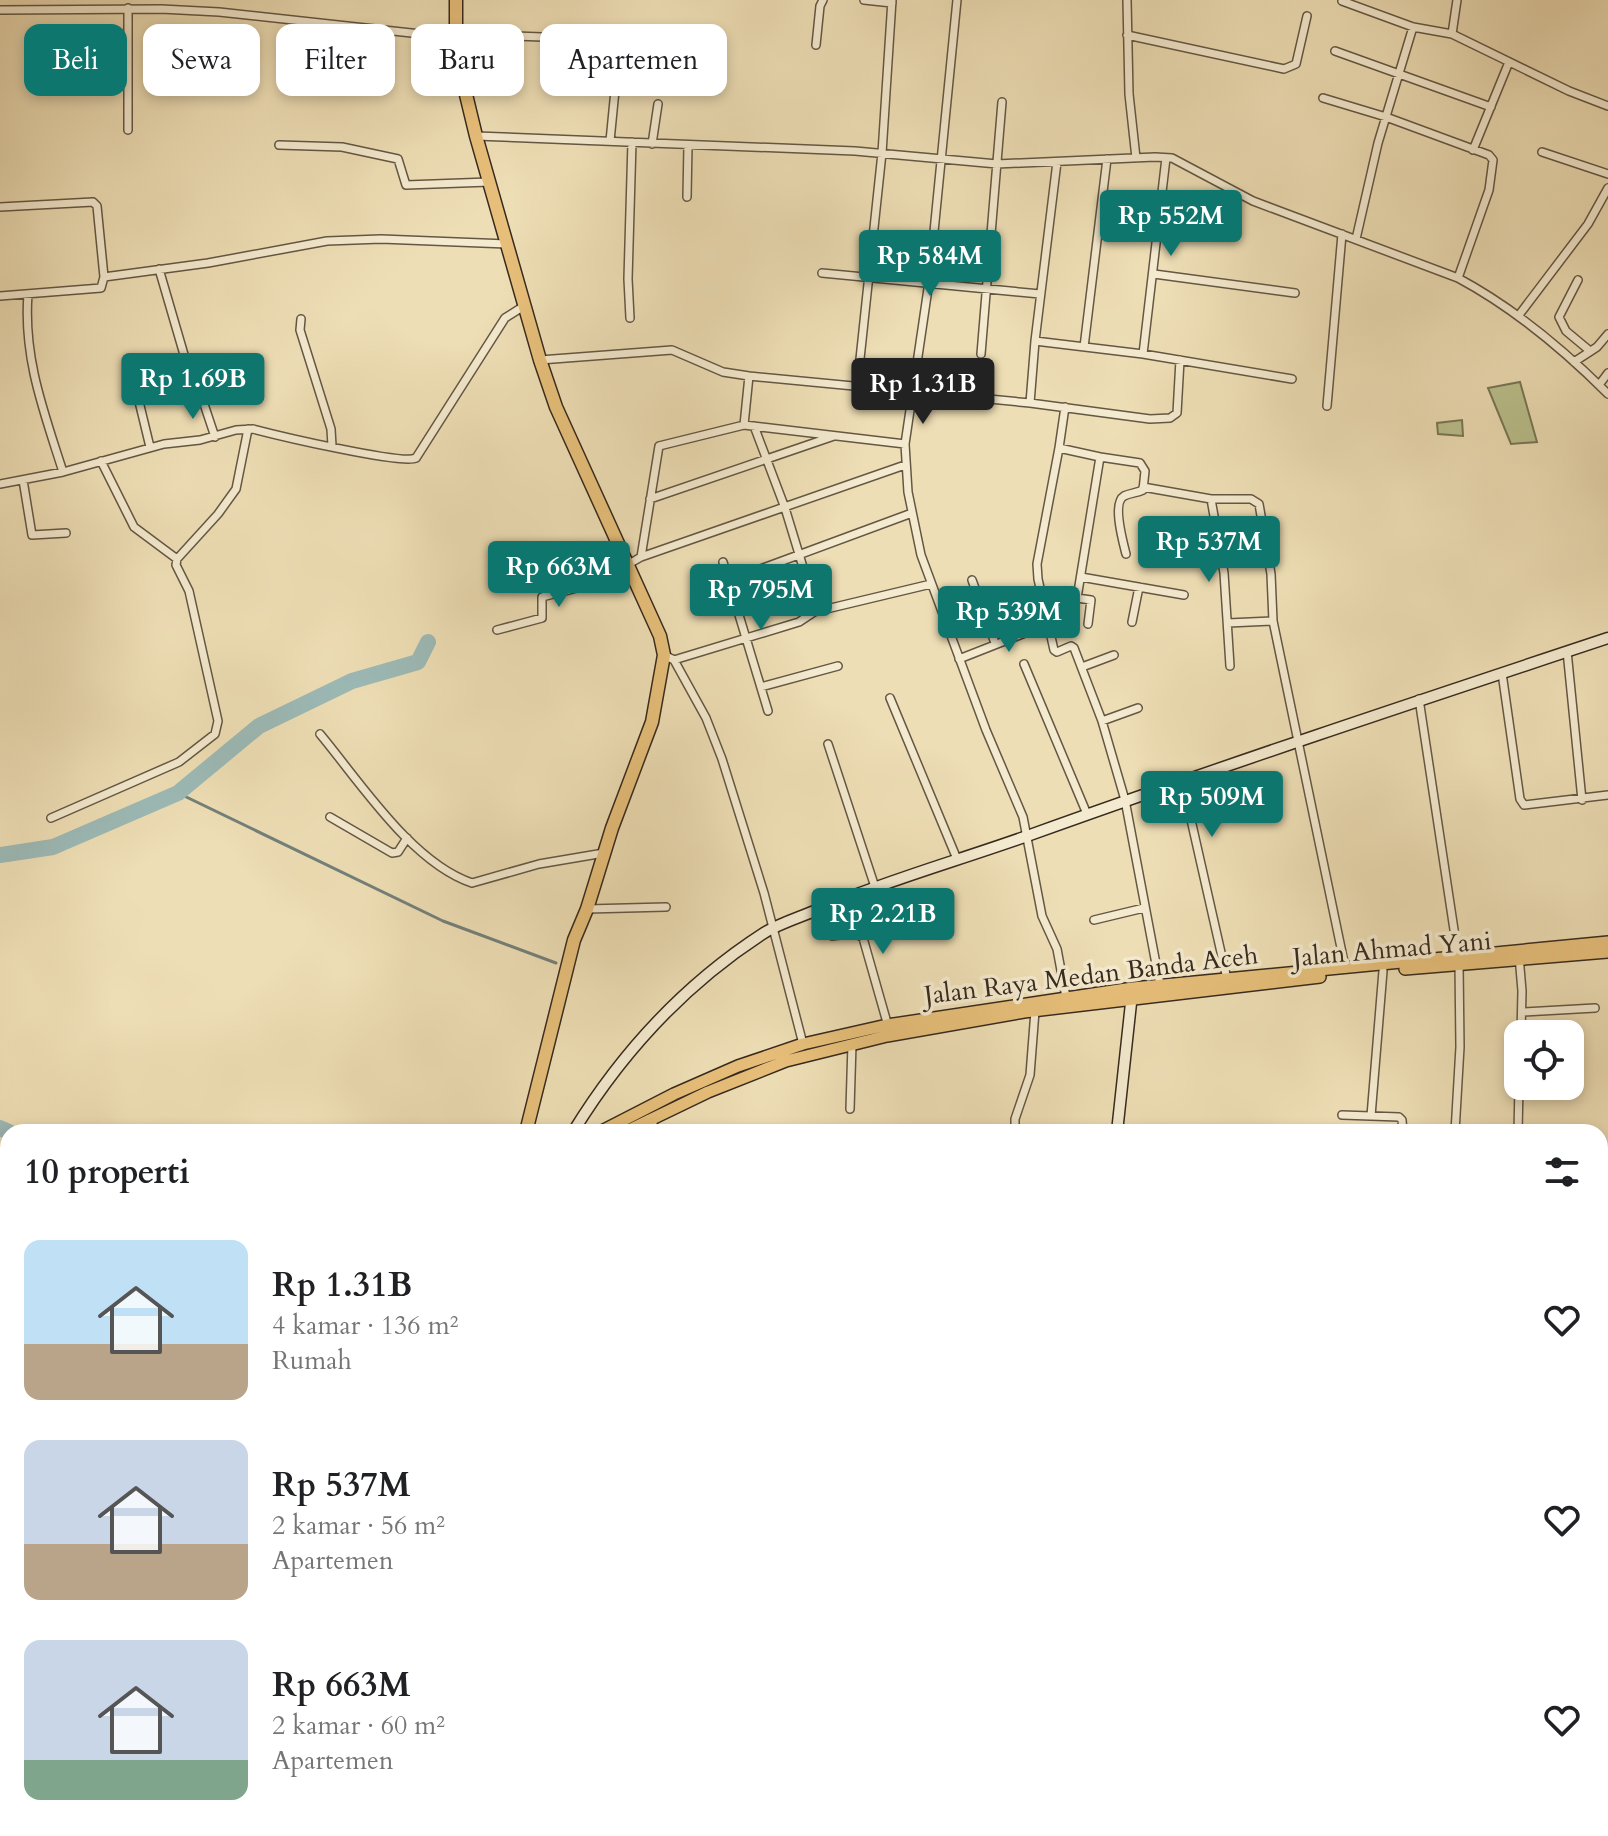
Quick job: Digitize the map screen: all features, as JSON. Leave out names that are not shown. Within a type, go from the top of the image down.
[{"type":"highway","points":[[456,0],[456,24]]},
{"type":"highway","points":[[466,96],[524,306],[556,407],[669,658],[652,722],[574,940],[558,996],[531,1124]]},
{"type":"main road","points":[[579,1124],[632,1049],[669,1007],[713,969],[772,929],[875,887],[1182,780],[1608,638]]},
{"type":"main road","points":[[1518,955],[1608,942]]},
{"type":"main road","name":"Jalan Ahmad Yani","points":[[639,1124],[786,1061],[852,1044],[889,1030],[1035,1011],[1132,993],[1383,971],[1458,960],[1608,952]]},
{"type":"main road","name":"Jalan Raya Medan Banda Aceh","points":[[616,1124],[704,1080],[803,1044],[1066,997],[1132,993],[1160,985],[1345,967],[1458,960]]},
{"type":"main road","points":[[1118,1124],[1132,993]]},
{"type":"street","points":[[816,45],[823,0]]},
{"type":"street","points":[[857,387],[882,153],[892,2],[864,0]]},
{"type":"street","points":[[957,0],[929,282],[905,444],[905,465],[921,555],[959,659],[1019,806],[1028,835],[1042,916],[1057,949],[1066,997]]},
{"type":"street","points":[[1127,0],[1129,94],[1136,158]]},
{"type":"street","points":[[1452,34],[1457,0]]},
{"type":"street","points":[[1342,1],[1413,27],[1452,34],[1569,91],[1608,106]]},
{"type":"street","points":[[6,6],[68,4],[128,8],[167,4],[411,31]]},
{"type":"street","points":[[128,8],[128,130]]},
{"type":"street","points":[[1127,35],[1284,69],[1296,64],[1307,16]]},
{"type":"street","points":[[1356,239],[1386,117],[1413,27]]},
{"type":"street","points":[[1335,51],[1491,107]]},
{"type":"street","points":[[1473,150],[1509,62]]},
{"type":"street","points":[[610,141],[614,96]]},
{"type":"street","points":[[1323,98],[1386,117],[1489,155],[1494,164],[1489,190],[1458,278]]},
{"type":"street","points":[[981,354],[1002,102]]},
{"type":"street","points":[[652,144],[658,104]]},
{"type":"street","points":[[476,136],[882,153],[997,164],[1166,158],[1253,201],[1458,278],[1519,315],[1608,394]]},
{"type":"street","points":[[630,318],[628,279],[632,142]]},
{"type":"street","points":[[279,145],[342,147],[398,159],[406,185],[489,182]]},
{"type":"street","points":[[687,197],[688,145]]},
{"type":"street","points":[[1542,152],[1608,174]]},
{"type":"street","points":[[1143,354],[1166,158]]},
{"type":"street","points":[[1084,347],[1107,159]]},
{"type":"street","points":[[1030,403],[1057,162]]},
{"type":"street","points":[[1519,315],[1588,224],[1608,188]]},
{"type":"street","points":[[0,207],[93,202],[97,206],[104,277],[101,288],[0,296]]},
{"type":"street","points":[[1327,406],[1342,234]]},
{"type":"street","points":[[104,277],[327,241],[381,239],[507,244]]},
{"type":"street","points":[[159,269],[185,358],[215,437]]},
{"type":"street","points":[[822,273],[1040,294]]},
{"type":"street","points":[[1154,274],[1295,293]]},
{"type":"street","points":[[1578,280],[1560,313],[1559,321],[1590,351]]},
{"type":"street","points":[[28,294],[27,338],[43,412],[63,472]]},
{"type":"street","points":[[0,484],[63,472],[150,447],[248,429],[387,459],[412,461],[505,318],[524,306]]},
{"type":"street","points":[[301,319],[300,330],[331,429],[332,446]]},
{"type":"street","points":[[1574,362],[1597,347],[1608,334]]},
{"type":"street","points":[[1035,341],[1143,354],[1292,379]]},
{"type":"street","points":[[540,360],[672,350],[723,372],[749,376],[1030,403],[1150,419],[1170,418],[1177,413],[1180,360]]},
{"type":"street","points":[[1599,385],[1608,373]]},
{"type":"street","points":[[744,425],[749,376]]},
{"type":"street","points":[[135,385],[150,447]]},
{"type":"street","points":[[1065,407],[1037,564],[1038,579],[1055,651],[1073,647],[1102,721],[1125,800],[1160,985]]},
{"type":"street","points":[[641,557],[659,446],[744,425],[905,444]]},
{"type":"street","points":[[754,426],[785,508],[814,612]]},
{"type":"street","points":[[51,818],[179,762],[215,734],[218,721],[188,587],[176,565],[177,559],[236,489],[248,429]]},
{"type":"street","points":[[650,499],[838,435]]},
{"type":"street","points":[[1059,448],[1142,464],[1145,471],[1141,492],[1123,496],[1120,500],[1119,517],[1126,554]]},
{"type":"street","points":[[1088,624],[1091,600],[1077,598],[1100,457]]},
{"type":"street","points":[[101,461],[134,527],[177,559]]},
{"type":"street","points":[[497,630],[542,618],[542,597],[629,570],[641,557],[905,465]]},
{"type":"street","points":[[23,480],[32,535],[66,533]]},
{"type":"street","points":[[1143,487],[1211,499],[1251,499],[1259,504],[1271,574],[1273,621],[1345,967]]},
{"type":"street","points":[[1211,499],[1224,573],[1230,666]]},
{"type":"street","points":[[728,581],[912,513]]},
{"type":"street","points":[[723,562],[768,711]]},
{"type":"street","points":[[1081,577],[1184,595]]},
{"type":"street","points":[[972,580],[995,643]]},
{"type":"street","points":[[803,1044],[764,893],[722,759],[706,718],[669,658],[799,622],[814,612],[931,584]]},
{"type":"street","points":[[1132,622],[1139,587]]},
{"type":"street","points":[[1228,623],[1273,621]]},
{"type":"street","points":[[959,659],[1048,624]]},
{"type":"street","points":[[1567,651],[1582,800]]},
{"type":"street","points":[[1082,667],[1114,655]]},
{"type":"street","points":[[1024,664],[1087,814]]},
{"type":"street","points":[[761,687],[838,666]]},
{"type":"street","points":[[1502,673],[1522,803],[1532,806],[1608,795]]},
{"type":"street","points":[[890,698],[957,859]]},
{"type":"street","points":[[1419,699],[1458,960],[1460,1047],[1455,1124]]},
{"type":"street","points":[[1102,721],[1138,708]]},
{"type":"street","points":[[320,734],[423,855],[446,872],[472,883],[539,864],[604,853]]},
{"type":"street","points":[[828,744],[875,887]]},
{"type":"street","points":[[1182,780],[1227,979]]},
{"type":"street","points":[[330,817],[392,853],[398,852],[407,838]]},
{"type":"street","points":[[587,909],[666,907]]},
{"type":"street","points":[[1094,920],[1144,908]]},
{"type":"street","points":[[832,936],[855,933],[863,938],[889,1030]]},
{"type":"street","points":[[1518,955],[1522,1020]]},
{"type":"street","points":[[1371,1116],[1383,971]]},
{"type":"street","points":[[1523,1012],[1595,1008]]},
{"type":"street","points":[[1015,1124],[1030,1075],[1035,1011]]},
{"type":"street","points":[[850,1109],[852,1044]]},
{"type":"street","points":[[1518,1124],[1519,1100]]},
{"type":"street","points":[[1342,1115],[1399,1117],[1402,1124]]},
{"type":"street","points":[[648,1119],[652,1124]]},
{"type":"street","points":[[1608,1314],[1608,1363]]},
{"type":"green space","points":[[1520,382],[1537,442],[1511,444],[1488,388]]},
{"type":"green space","points":[[1462,420],[1463,436],[1438,434],[1437,423]]},
{"type":"waterway","points":[[0,855],[53,847],[178,793],[259,726],[352,681],[418,662],[428,642]]},
{"type":"waterway","points":[[178,793],[443,921],[556,963]]}]
